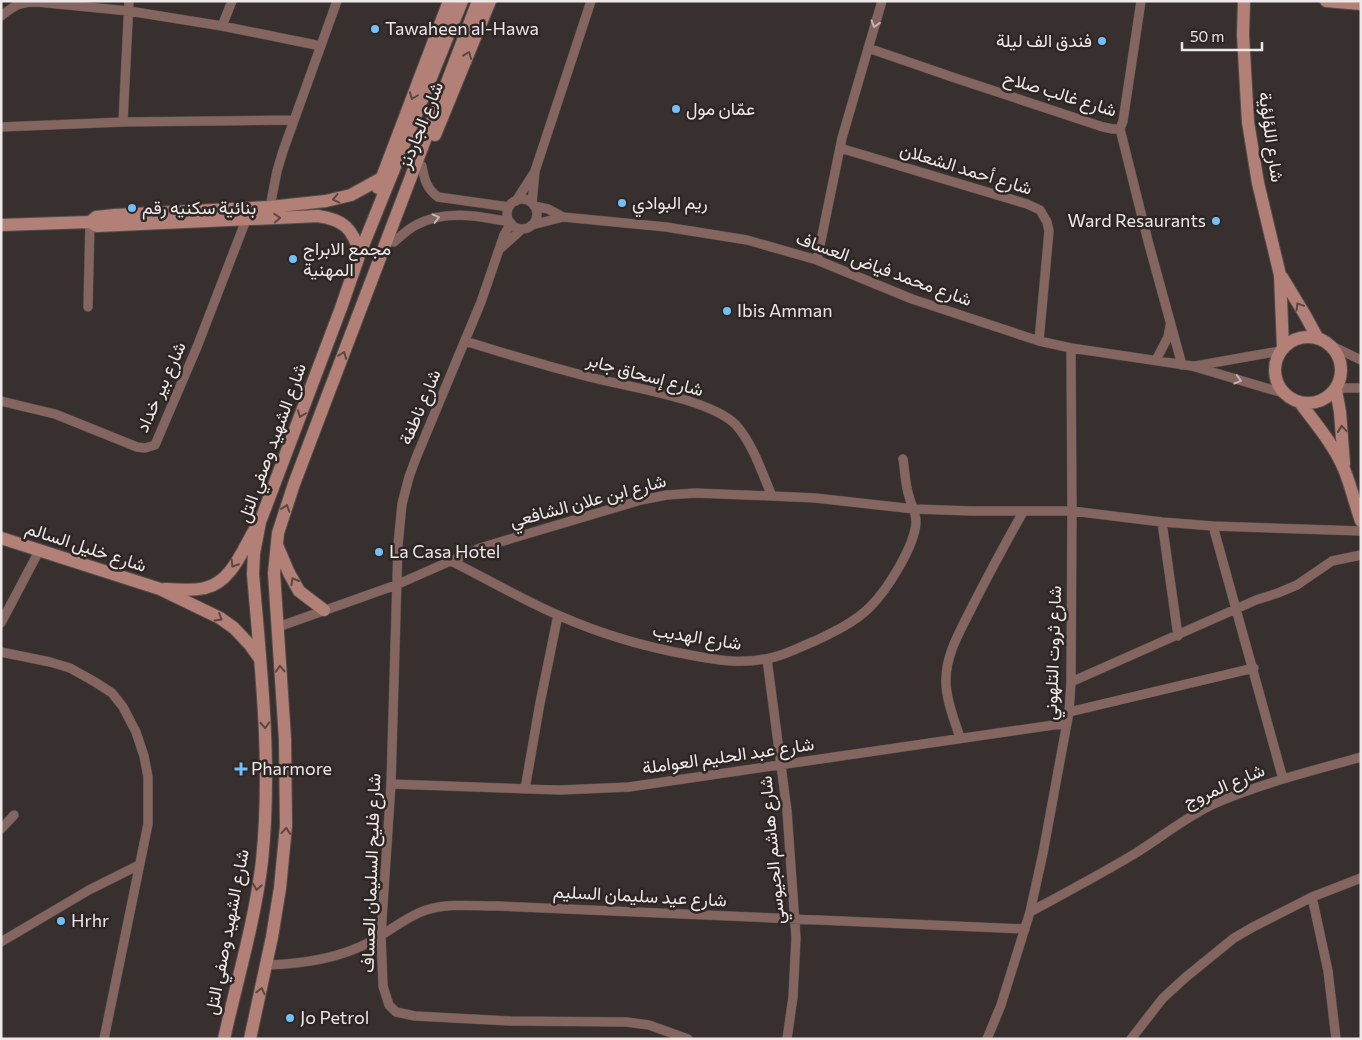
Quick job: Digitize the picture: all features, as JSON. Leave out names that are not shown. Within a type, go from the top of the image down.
[{"type":"street","points":[[123,122],[129,1]]},
{"type":"street","points":[[222,26],[232,1]]},
{"type":"street","points":[[270,207],[277,171],[337,1]]},
{"type":"street","name":"شارع الجاردنز","points":[[366,239],[371,210],[380,180],[449,1]]},
{"type":"street","name":"شارع الشهيد وصفي التل","points":[[224,1039],[254,910],[262,862],[266,729],[253,574],[254,554],[260,522],[360,253],[462,1]]},
{"type":"street","name":"شارع الشهيد وصفي التل","points":[[250,1039],[267,965],[280,888],[286,826],[285,748],[274,572],[276,543],[294,484],[478,1]]},
{"type":"street","name":"شارع الجاردنز","points":[[380,259],[394,242],[422,166],[490,1]]},
{"type":"street","points":[[394,242],[415,226],[440,216],[480,216],[510,223],[522,229],[532,225],[537,216],[533,204],[536,171],[590,1]]},
{"type":"street","points":[[817,260],[840,148],[882,1]]},
{"type":"street","name":"شارع غالب صلاح","points":[[868,48],[1103,127],[1113,130],[1120,129],[1123,121],[1141,1]]},
{"type":"street","name":"شارع اللؤلؤية","points":[[1244,1],[1243,35],[1248,122],[1260,192],[1280,275],[1282,349]]},
{"type":"street","points":[[1326,1],[1361,4]]},
{"type":"street","points":[[1,16],[13,6],[22,2],[37,2],[129,11],[222,26],[321,46]]},
{"type":"street","points":[[1,127],[123,122],[294,120]]},
{"type":"street","points":[[1120,129],[1148,242],[1171,323],[1187,366]]},
{"type":"street","name":"شارع أحمد الشعلان","points":[[840,148],[1027,204],[1040,210],[1047,222],[1049,240],[1039,341]]},
{"type":"street","points":[[422,166],[427,185],[432,193],[438,197],[512,204],[523,200],[533,204]]},
{"type":"street","points":[[510,223],[508,215],[512,204],[536,171]]},
{"type":"street","points":[[88,307],[90,222],[96,217],[326,202],[361,191],[380,180]]},
{"type":"street","name":"شارع محمد فياض العساف","points":[[533,204],[548,209],[562,217]]},
{"type":"street","points":[[1,225],[90,222],[97,226],[309,216],[334,219],[347,227],[360,253]]},
{"type":"street","name":"شارع محمد فياض العساف","points":[[532,225],[562,217],[722,235],[781,248],[817,260],[912,299],[1039,341],[1071,348],[1187,366],[1283,394]]},
{"type":"street","name":"شارع بير خداد","points":[[1,401],[54,414],[137,447],[145,448],[155,445],[197,347],[246,220]]},
{"type":"street","name":"شارع ناطفة","points":[[396,585],[402,504],[409,476],[481,302],[510,223]]},
{"type":"street","name":"شارع ناطفة","points":[[501,248],[522,229]]},
{"type":"street","name":"شارع اللؤلؤية","points":[[1280,275],[1305,315],[1316,337]]},
{"type":"street","points":[[1156,360],[1168,337],[1171,323]]},
{"type":"street","points":[[1361,360],[1316,337],[1305,336],[1293,340],[1282,349],[1275,365],[1276,380],[1283,394],[1300,404],[1318,426],[1344,469],[1361,521]]},
{"type":"street","name":"شارع إسحاق جابر","points":[[465,341],[530,361],[667,395],[695,404],[726,418],[743,434],[772,496]]},
{"type":"street","points":[[1300,404],[1320,402],[1336,389],[1342,374],[1340,359],[1332,346]]},
{"type":"street","name":"شارع ثروت التلهوني","points":[[987,1039],[1001,1004],[1030,912],[1044,853],[1069,712],[1071,682],[1072,511],[1071,348]]},
{"type":"street","name":"شارع محمد فياض العساف","points":[[1187,366],[1282,349]]},
{"type":"street","points":[[1336,389],[1361,388]]},
{"type":"street","points":[[1336,389],[1340,412],[1344,469]]},
{"type":"street","name":"شارع الهديب","points":[[451,561],[558,616],[613,636],[662,650],[728,662],[767,659],[798,648],[861,616],[880,597],[894,577],[914,533],[916,522],[906,486],[903,459]]},
{"type":"street","name":"شارع ابن علان الشافعي","points":[[278,627],[396,585],[480,548],[641,500],[667,495],[695,493],[815,498],[914,510],[1072,511],[1213,526],[1361,531]]},
{"type":"street","points":[[960,738],[948,698],[946,668],[951,651],[994,563],[1024,512]]},
{"type":"street","name":"شارع خليل السالم","points":[[160,589],[190,590],[207,588],[224,578],[260,522]]},
{"type":"street","points":[[1162,522],[1178,636]]},
{"type":"street","name":"شارع المروج","points":[[1030,912],[1137,852],[1196,813],[1235,796],[1283,779],[1254,668],[1213,526]]},
{"type":"street","name":"شارع خليل السالم","points":[[1,538],[160,589],[220,618],[234,628],[260,659]]},
{"type":"street","points":[[276,543],[299,591],[324,610]]},
{"type":"street","points":[[1,623],[39,550]]},
{"type":"street","points":[[1071,682],[1178,636],[1237,608],[1297,585],[1332,561],[1361,555]]},
{"type":"street","name":"شارع فليح السليمان العساف","points":[[396,585],[391,784],[382,936],[384,986],[389,1005],[396,1012],[415,1016],[510,1021],[626,1022],[649,1025],[688,1039]]},
{"type":"street","points":[[524,789],[558,616]]},
{"type":"street","points":[[1,652],[70,668],[112,693],[123,707],[136,732],[148,777],[148,824],[104,1039]]},
{"type":"street","name":"شارع هاشم الجيوسي","points":[[767,659],[792,863],[795,919],[796,957],[787,1039]]},
{"type":"street","points":[[1069,712],[1254,668]]},
{"type":"street","name":"شارع عبد الحليم العواملة","points":[[391,784],[561,790],[629,787],[1067,723]]},
{"type":"street","points":[[1283,779],[1361,757]]},
{"type":"street","points":[[1,829],[14,816]]},
{"type":"street","points":[[1,942],[89,890],[139,865]]},
{"type":"street","points":[[1131,1039],[1163,998],[1210,957],[1253,927],[1312,897],[1361,878]]},
{"type":"street","points":[[1312,897],[1328,971],[1336,1039]]},
{"type":"street","name":"شارع عيد سليمان السليم","points":[[267,965],[293,964],[333,957],[358,948],[382,936],[412,916],[441,906],[498,906],[1025,929]]},
{"type":"place","name":"Tawaheen al-Hawa","points":[[375,29]]},
{"type":"place","name":"فندق الف ليلة","points":[[1102,41]]},
{"type":"place","name":"عمّان مول","points":[[676,109]]},
{"type":"place","name":"ريم البوادي","points":[[622,203]]},
{"type":"place","name":"بنائية سكنيه رقم","points":[[132,208]]},
{"type":"place","name":"Ward Resaurants","points":[[1216,221]]},
{"type":"place","name":"مجمع الابراج المهنية","points":[[293,259]]},
{"type":"place","name":"Ibis Amman","points":[[727,311]]},
{"type":"place","name":"La Casa Hotel","points":[[379,552]]},
{"type":"place","name":"Pharmore","points":[[241,769]]},
{"type":"place","name":"Hrhr","points":[[61,921]]},
{"type":"place","name":"Jo Petrol","points":[[290,1018]]}]
